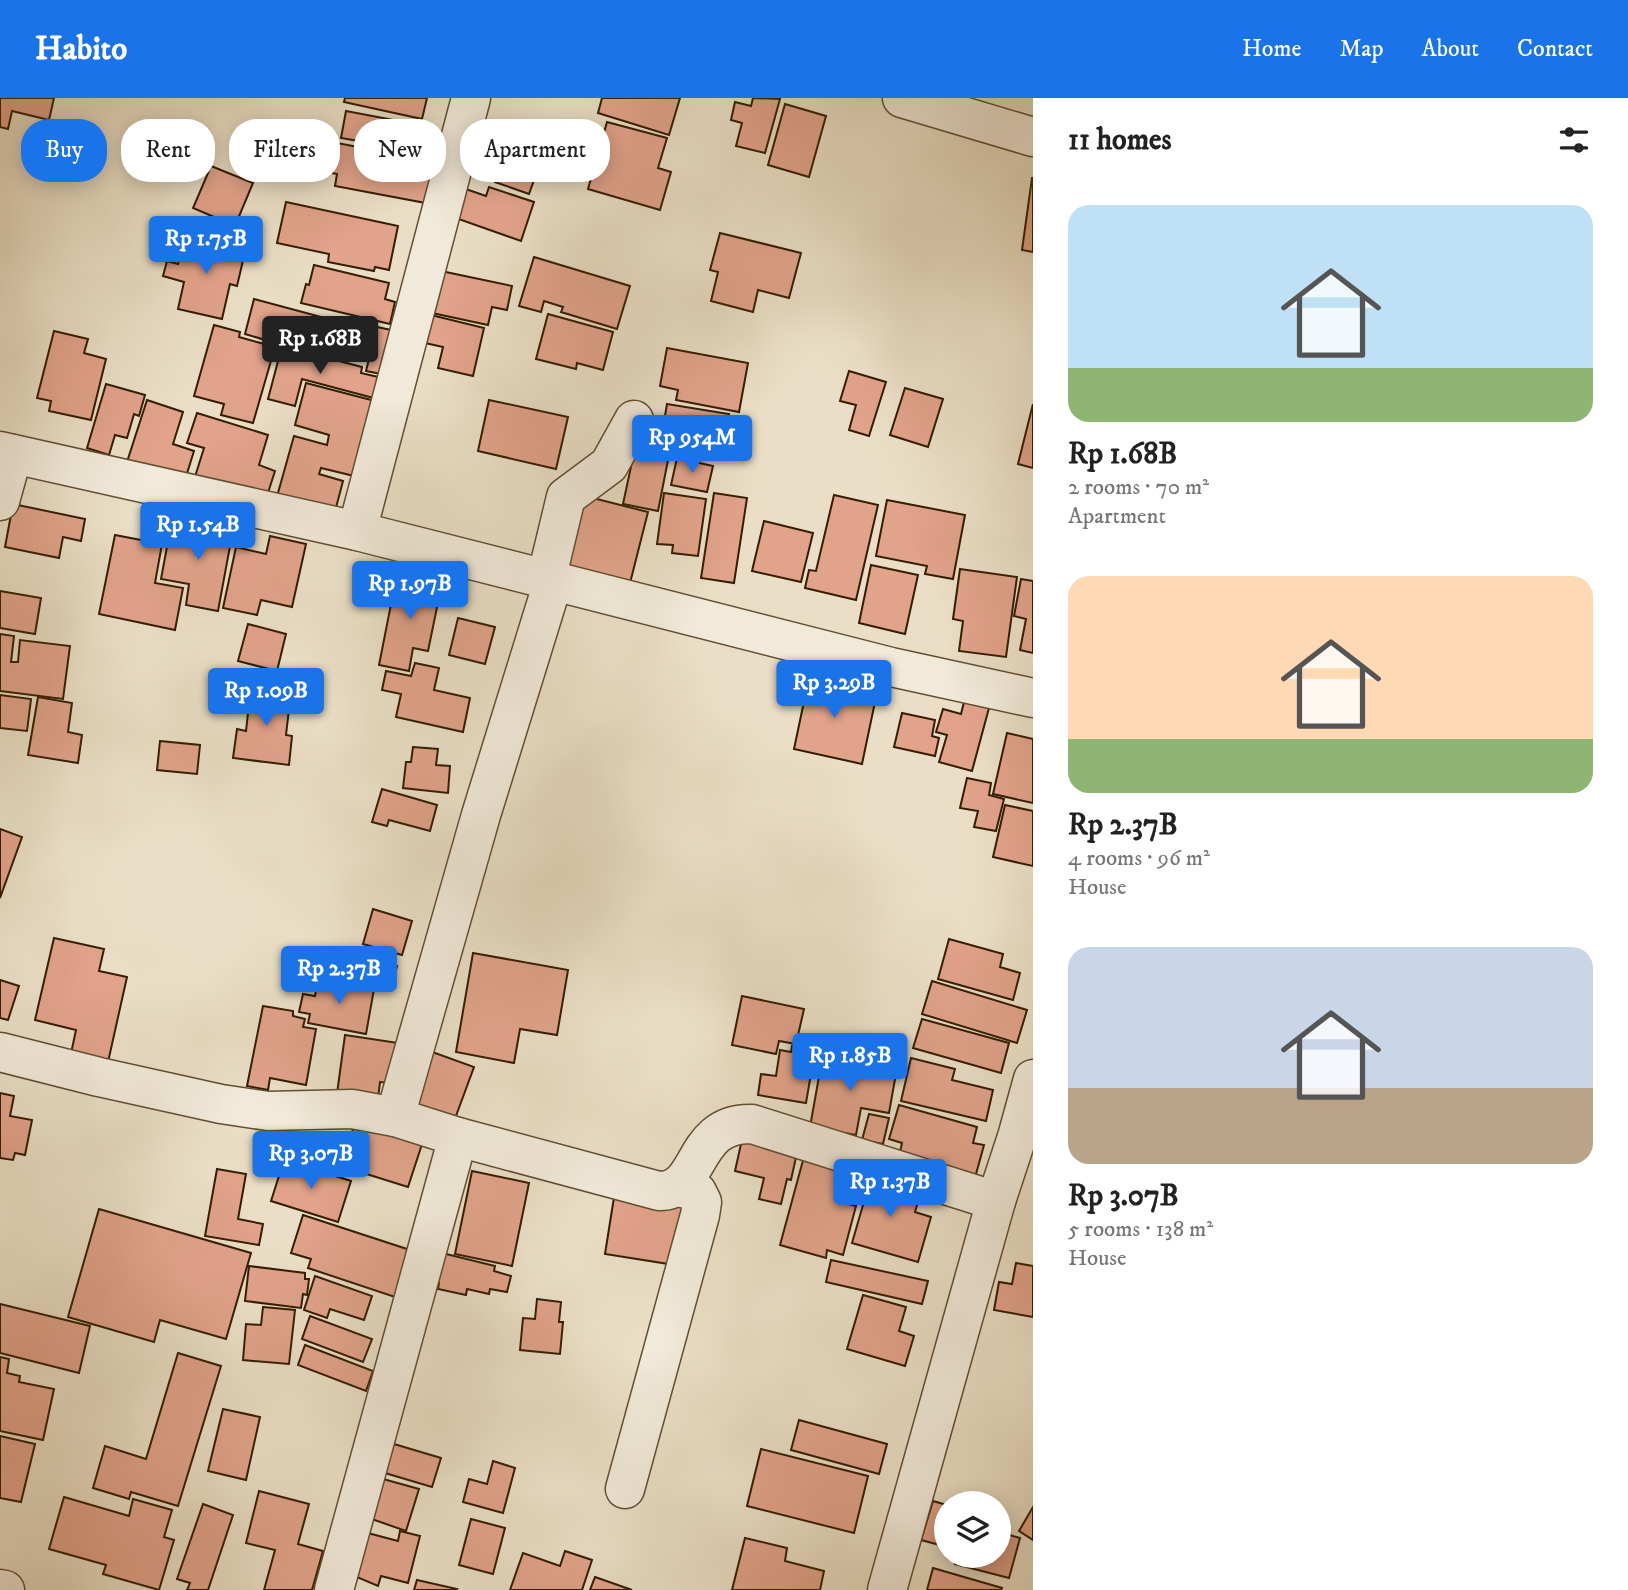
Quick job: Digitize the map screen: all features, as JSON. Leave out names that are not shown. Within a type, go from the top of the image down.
[{"type":"street","points":[[357,531],[471,98]]},
{"type":"street","points":[[901,98],[1033,137]]},
{"type":"street","points":[[395,1117],[550,581],[566,497],[609,465],[634,420]]},
{"type":"street","points":[[0,501],[7,453],[357,531],[891,667],[1033,698]]},
{"type":"street","points":[[0,1052],[233,1106],[268,1111],[352,1109],[395,1117],[458,1137],[659,1191],[670,1191],[679,1187],[705,1144],[716,1134],[738,1124],[752,1124],[996,1201]]},
{"type":"street","points":[[887,1590],[1033,1079]]},
{"type":"street","points":[[334,1590],[458,1137]]},
{"type":"street","points":[[625,1489],[701,1215],[702,1202],[697,1192],[679,1187]]},
{"type":"street","points":[[0,1589],[5,1590]]},
{"type":"building","points":[[0,98],[54,98],[49,119],[12,111],[8,129],[0,127]]},
{"type":"building","points":[[345,98],[427,98],[422,119],[344,102]]},
{"type":"building","points":[[602,98],[680,98],[669,135],[598,113]]},
{"type":"building","points":[[753,98],[780,99],[765,153],[736,146],[742,123],[731,120],[735,102],[751,106]]},
{"type":"building","points":[[785,104],[826,116],[809,177],[768,165]]},
{"type":"building","points":[[346,111],[388,119],[354,119],[354,140],[341,138]]},
{"type":"building","points":[[610,123],[667,138],[658,168],[671,172],[660,210],[588,189],[590,182],[610,182]]},
{"type":"building","points":[[340,144],[354,146],[354,182],[435,182],[431,204],[335,186],[336,182],[340,182]]},
{"type":"building","points":[[215,168],[229,173],[229,182],[253,183],[235,226],[193,208],[204,182],[215,182]]},
{"type":"building","points":[[1033,178],[1033,252],[1022,250]]},
{"type":"building","points":[[495,182],[533,182],[529,194]]},
{"type":"building","points":[[457,186],[486,196],[489,187],[534,202],[521,241],[447,215]]},
{"type":"building","points":[[286,202],[398,226],[389,270],[375,267],[374,271],[328,262],[329,254],[277,243]]},
{"type":"building","points":[[720,233],[801,253],[789,298],[758,290],[753,312],[711,301],[718,272],[710,270]]},
{"type":"building","points":[[184,238],[245,252],[237,286],[230,284],[222,319],[178,309],[184,282],[163,276],[167,261],[178,264]]},
{"type":"building","points":[[534,257],[630,286],[617,329],[561,312],[563,307],[544,301],[541,312],[519,306]]},
{"type":"building","points":[[314,265],[389,283],[385,299],[395,302],[390,324],[301,303]]},
{"type":"building","points":[[441,271],[512,286],[507,310],[492,307],[488,325],[432,313]]},
{"type":"building","points":[[254,299],[347,324],[342,342],[353,345],[348,360],[295,346],[297,339],[275,333],[272,342],[245,334]]},
{"type":"building","points":[[423,313],[484,328],[473,376],[438,368],[443,347],[416,341]]},
{"type":"building","points":[[548,314],[613,332],[603,370],[577,363],[576,369],[536,359]]},
{"type":"building","points":[[214,325],[240,332],[239,337],[275,347],[253,423],[221,415],[224,404],[194,396]]},
{"type":"building","points":[[377,327],[401,332],[391,376],[366,371]]},
{"type":"building","points":[[54,331],[88,339],[84,353],[106,359],[91,420],[49,411],[51,401],[37,398]]},
{"type":"building","points":[[282,346],[362,367],[361,373],[387,379],[381,400],[302,379],[295,406],[268,399]]},
{"type":"building","points":[[667,348],[748,363],[739,412],[676,400],[678,390],[660,386]]},
{"type":"building","points":[[849,371],[886,382],[869,436],[849,430],[856,405],[840,401]]},
{"type":"building","points":[[306,383],[375,401],[354,476],[321,468],[319,474],[343,481],[332,523],[276,500],[294,436],[327,445],[329,435],[295,425]]},
{"type":"building","points":[[106,384],[145,395],[139,416],[134,414],[127,438],[115,435],[109,455],[87,448]]},
{"type":"building","points":[[905,388],[943,399],[928,447],[890,435]]},
{"type":"building","points":[[147,400],[183,412],[173,444],[194,451],[184,483],[126,465]]},
{"type":"building","points":[[489,400],[568,417],[556,469],[478,451]]},
{"type":"building","points":[[667,404],[729,414],[723,455],[660,445]]},
{"type":"building","points":[[1033,404],[1033,468],[1018,464]]},
{"type":"building","points":[[197,413],[268,435],[259,465],[275,471],[265,502],[194,480],[204,448],[187,443]]},
{"type":"building","points":[[635,448],[669,455],[658,511],[623,504]]},
{"type":"building","points":[[677,458],[713,466],[707,492],[671,485]]},
{"type":"building","points":[[664,493],[706,499],[698,556],[672,553],[673,545],[657,544]]},
{"type":"building","points":[[714,493],[747,498],[734,583],[701,578]]},
{"type":"building","points":[[577,494],[648,512],[627,595],[557,578]]},
{"type":"building","points":[[834,495],[878,505],[856,600],[805,588],[809,570],[816,571]]},
{"type":"building","points":[[887,500],[965,515],[953,579],[925,574],[927,566],[876,556]]},
{"type":"building","points":[[13,504],[85,519],[81,541],[63,537],[59,558],[5,547]]},
{"type":"building","points":[[172,520],[233,530],[218,611],[186,605],[189,584],[161,579]]},
{"type":"building","points":[[764,521],[813,533],[801,582],[752,571]]},
{"type":"building","points":[[115,535],[162,544],[155,583],[183,588],[175,630],[99,614]]},
{"type":"building","points":[[270,536],[306,544],[292,607],[261,600],[257,615],[223,608],[236,547],[266,554]]},
{"type":"building","points":[[871,565],[918,575],[905,634],[859,623]]},
{"type":"building","points":[[960,569],[1017,577],[1006,657],[959,651],[963,621],[953,619]]},
{"type":"building","points":[[397,574],[442,583],[428,651],[413,648],[409,671],[379,665]]},
{"type":"building","points":[[1021,579],[1033,581],[1033,653],[1020,650],[1026,619],[1014,616]]},
{"type":"building","points":[[0,591],[41,598],[35,634],[0,628]]},
{"type":"building","points":[[458,618],[495,627],[485,664],[449,655]]},
{"type":"building","points":[[248,624],[286,634],[277,671],[238,661]]},
{"type":"building","points":[[0,634],[14,636],[11,662],[18,662],[20,640],[70,646],[63,699],[0,691]]},
{"type":"building","points":[[415,663],[439,668],[434,690],[470,698],[463,732],[396,717],[401,694],[382,690],[386,671],[411,676]]},
{"type":"building","points":[[810,673],[860,683],[857,698],[875,702],[862,764],[794,749]]},
{"type":"building","points":[[251,686],[291,692],[286,735],[292,736],[289,765],[233,758],[237,729],[246,731]]},
{"type":"building","points":[[0,695],[31,699],[27,731],[0,728]]},
{"type":"building","points":[[38,697],[72,703],[68,732],[82,735],[78,763],[28,755]]},
{"type":"building","points":[[964,702],[989,708],[972,771],[939,762],[947,735],[936,732],[943,709],[961,714]]},
{"type":"building","points":[[902,713],[935,720],[932,736],[939,738],[935,756],[894,747]]},
{"type":"building","points":[[1007,733],[1033,739],[1033,803],[993,794]]},
{"type":"building","points":[[160,741],[200,745],[197,774],[157,770]]},
{"type":"building","points":[[413,747],[438,749],[436,765],[450,766],[448,793],[403,788],[406,762],[411,762]]},
{"type":"building","points":[[967,778],[991,783],[989,795],[1004,799],[996,831],[974,827],[978,811],[960,808]]},
{"type":"building","points":[[382,789],[437,805],[430,831],[389,820],[387,826],[372,822]]},
{"type":"building","points":[[1005,805],[1033,811],[1033,866],[993,857]]},
{"type":"building","points":[[0,829],[22,837],[0,898]]},
{"type":"building","points":[[373,909],[412,921],[402,955],[363,944]]},
{"type":"building","points":[[54,938],[104,949],[99,971],[127,977],[106,1071],[69,1063],[76,1030],[35,1020]]},
{"type":"building","points":[[949,939],[1003,954],[1000,967],[1020,973],[1013,1000],[938,979]]},
{"type":"building","points":[[473,953],[568,970],[557,1035],[520,1029],[514,1063],[456,1052]]},
{"type":"building","points":[[366,958],[397,966],[392,987],[361,979]]},
{"type":"building","points":[[318,979],[374,989],[366,1034],[308,1023],[310,1014],[299,1012],[303,994],[315,996]]},
{"type":"building","points":[[0,980],[19,986],[8,1020],[0,1018]]},
{"type":"building","points":[[932,981],[1027,1010],[1017,1043],[922,1014]]},
{"type":"building","points":[[742,996],[804,1009],[796,1044],[779,1041],[776,1054],[732,1045]]},
{"type":"building","points":[[263,1006],[293,1011],[293,1016],[305,1019],[303,1027],[316,1029],[306,1085],[270,1078],[268,1090],[247,1086]]},
{"type":"building","points":[[922,1019],[1009,1043],[1001,1073],[913,1048]]},
{"type":"building","points":[[345,1035],[405,1044],[399,1084],[380,1082],[377,1107],[336,1101]]},
{"type":"building","points":[[792,1046],[815,1050],[806,1103],[758,1095],[761,1074],[776,1076],[780,1050],[791,1052]]},
{"type":"building","points":[[424,1049],[474,1067],[453,1124],[403,1105]]},
{"type":"building","points":[[823,1054],[897,1068],[889,1113],[861,1108],[856,1135],[810,1127]]},
{"type":"building","points":[[911,1058],[955,1069],[952,1080],[993,1090],[986,1121],[901,1101]]},
{"type":"building","points":[[0,1093],[14,1096],[10,1116],[32,1120],[25,1155],[15,1153],[13,1160],[0,1158]]},
{"type":"building","points":[[899,1105],[977,1127],[973,1143],[984,1145],[973,1185],[897,1165],[902,1143],[889,1139]]},
{"type":"building","points":[[358,1114],[425,1135],[408,1187],[341,1166]]},
{"type":"building","points":[[869,1114],[889,1118],[883,1144],[862,1140]]},
{"type":"building","points":[[743,1135],[798,1148],[791,1180],[787,1179],[781,1204],[759,1199],[764,1178],[735,1171]]},
{"type":"building","points":[[805,1153],[849,1165],[838,1201],[856,1206],[843,1255],[827,1250],[826,1258],[780,1245]]},
{"type":"building","points":[[284,1160],[351,1181],[338,1222],[271,1201]]},
{"type":"building","points":[[217,1169],[246,1174],[238,1219],[263,1224],[259,1245],[205,1236]]},
{"type":"building","points":[[472,1171],[529,1183],[512,1266],[455,1254]]},
{"type":"building","points":[[859,1173],[921,1192],[915,1212],[931,1217],[918,1262],[852,1243],[865,1198],[853,1195]]},
{"type":"building","points":[[615,1191],[685,1202],[675,1265],[605,1254]]},
{"type":"building","points":[[99,1209],[251,1253],[226,1339],[160,1320],[154,1342],[68,1317]]},
{"type":"building","points":[[303,1215],[410,1250],[395,1297],[308,1268],[311,1259],[291,1253]]},
{"type":"building","points":[[442,1253],[495,1266],[494,1271],[511,1276],[507,1292],[490,1289],[489,1294],[467,1289],[466,1295],[438,1289],[439,1283],[435,1282]]},
{"type":"building","points":[[831,1260],[928,1281],[922,1304],[826,1282]]},
{"type":"building","points":[[1016,1263],[1033,1266],[1033,1317],[994,1310],[999,1282],[1012,1284]]},
{"type":"building","points":[[249,1266],[305,1273],[305,1279],[309,1279],[307,1295],[303,1294],[301,1308],[245,1301]]},
{"type":"building","points":[[315,1276],[372,1296],[364,1320],[330,1309],[327,1318],[304,1310]]},
{"type":"building","points":[[863,1295],[906,1307],[899,1331],[914,1336],[905,1366],[847,1349]]},
{"type":"building","points":[[537,1299],[561,1302],[559,1322],[563,1322],[560,1354],[520,1350],[523,1318],[535,1319]]},
{"type":"building","points":[[0,1304],[90,1326],[79,1373],[0,1353]]},
{"type":"building","points":[[263,1307],[295,1310],[289,1364],[243,1360],[246,1324],[261,1325]]},
{"type":"building","points":[[310,1316],[372,1339],[363,1362],[302,1339]]},
{"type":"building","points":[[305,1345],[373,1371],[366,1391],[298,1365]]},
{"type":"building","points":[[178,1353],[221,1366],[178,1506],[131,1492],[129,1499],[93,1488],[105,1446],[146,1459]]},
{"type":"building","points":[[0,1357],[9,1359],[7,1373],[20,1376],[19,1382],[54,1389],[43,1440],[0,1431]]},
{"type":"building","points":[[223,1409],[260,1417],[246,1480],[208,1471]]},
{"type":"building","points":[[799,1420],[887,1444],[879,1474],[791,1450]]},
{"type":"building","points":[[0,1436],[35,1444],[21,1502],[0,1498]]},
{"type":"building","points":[[394,1444],[441,1458],[432,1487],[385,1473]]},
{"type":"building","points":[[761,1449],[868,1476],[854,1533],[747,1506]]},
{"type":"building","points":[[493,1461],[515,1468],[503,1513],[463,1502],[469,1479],[487,1484]]},
{"type":"building","points":[[376,1477],[419,1489],[406,1531],[366,1517]]},
{"type":"building","points":[[259,1491],[309,1504],[298,1544],[323,1551],[312,1590],[264,1590],[275,1550],[246,1543]]},
{"type":"building","points":[[64,1497],[129,1516],[133,1499],[172,1510],[164,1537],[174,1540],[159,1590],[103,1574],[106,1565],[49,1549]]},
{"type":"building","points":[[933,1501],[934,1501],[934,1544],[921,1540]]},
{"type":"building","points":[[203,1504],[233,1515],[208,1590],[187,1590],[190,1583],[177,1579]]},
{"type":"building","points":[[1033,1507],[1033,1540],[1019,1531]]},
{"type":"building","points":[[471,1519],[505,1528],[493,1574],[459,1565]]},
{"type":"building","points":[[400,1531],[420,1536],[408,1583],[381,1576],[378,1586],[352,1575],[364,1532],[398,1541]]},
{"type":"building","points":[[1011,1535],[1020,1538],[1009,1578],[970,1568],[1011,1568]]},
{"type":"building","points":[[745,1538],[787,1548],[785,1561],[824,1571],[820,1590],[732,1590]]},
{"type":"building","points":[[565,1551],[592,1560],[582,1590],[510,1590],[523,1553],[560,1566]]},
{"type":"building","points":[[933,1568],[1002,1588],[927,1590]]},
{"type":"building","points":[[595,1577],[632,1590],[590,1590]]},
{"type":"building","points":[[417,1580],[457,1589],[414,1590]]}]
